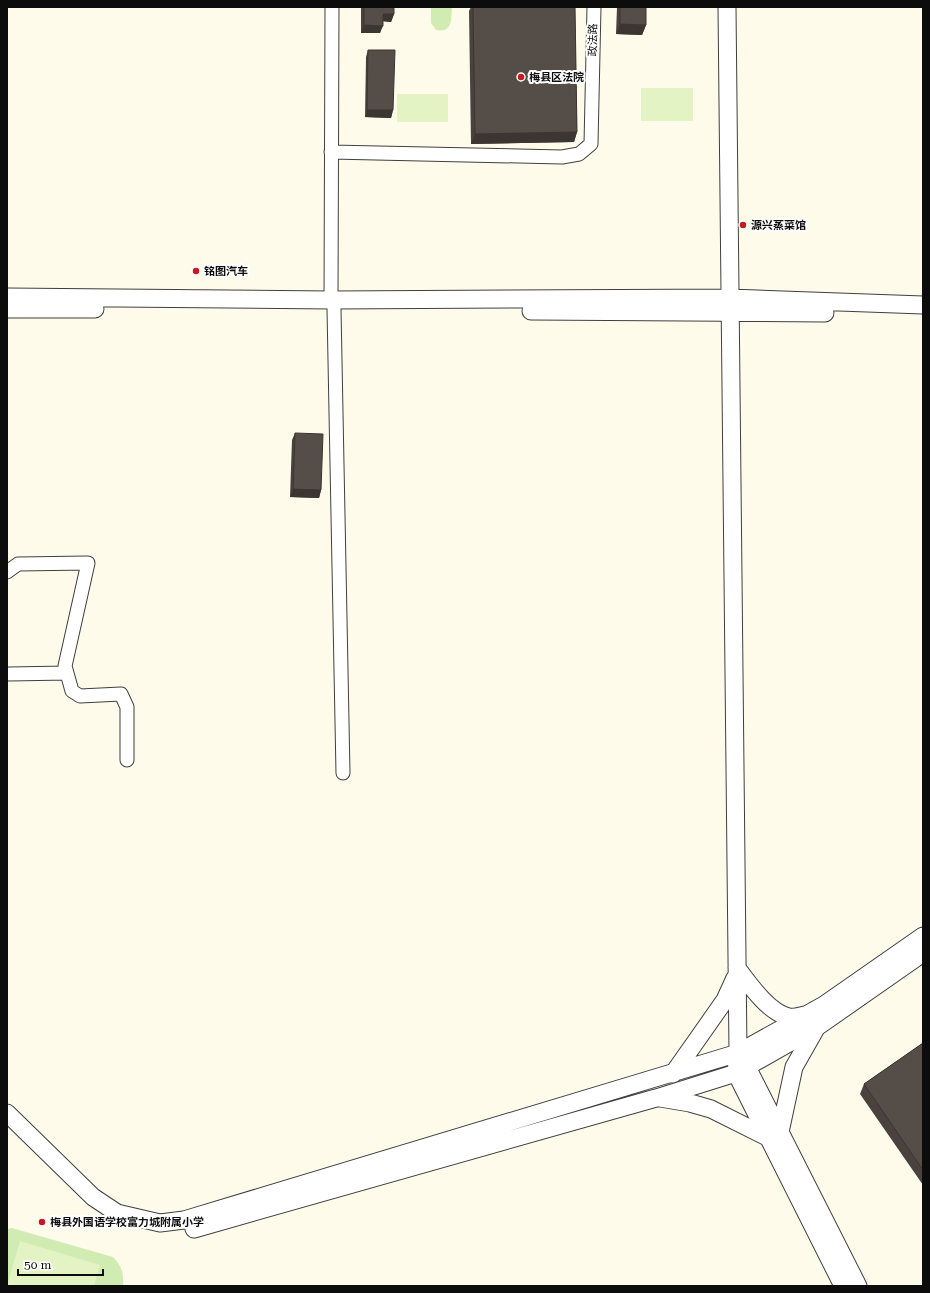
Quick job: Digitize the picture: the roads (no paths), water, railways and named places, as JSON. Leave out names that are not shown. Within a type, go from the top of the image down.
[{"type":"street","points":[[332,7],[332,305],[343,773]]},
{"type":"street","name":"政法路","points":[[331,152],[562,157],[580,154],[591,144],[594,7]]},
{"type":"street","points":[[727,7],[737,971],[740,1064],[843,1286]]},
{"type":"street","points":[[7,296],[332,305]]},
{"type":"street","points":[[7,309],[332,305],[923,306]]},
{"type":"street","points":[[730,305],[923,314]]},
{"type":"street","points":[[7,572],[18,564],[88,563],[65,666],[72,691],[80,696],[121,694],[127,707],[127,760]]},
{"type":"street","points":[[9,674],[67,673]]},
{"type":"street","points":[[774,1135],[794,1067],[812,1021],[824,1005],[923,936]]},
{"type":"street","points":[[7,1129],[95,1212],[114,1223],[155,1233],[186,1231],[656,1098],[740,1064],[923,953]]},
{"type":"street","points":[[737,971],[754,991],[779,1012],[790,1018],[812,1021]]},
{"type":"street","points":[[673,1074],[725,1000],[737,971]]},
{"type":"street","points":[[7,1113],[92,1197],[117,1213],[160,1223],[184,1220],[673,1074],[740,1064]]},
{"type":"street","points":[[656,1098],[690,1103],[711,1109],[774,1135],[858,1286]]},
{"type":"place","name":"梅县区法院","points":[[521,77]]},
{"type":"place","name":"源兴蒸菜馆","points":[[743,225]]},
{"type":"place","name":"铭图汽车","points":[[196,271]]},
{"type":"place","name":"梅县外国语学校富力城附属小学","points":[[42,1222]]}]
